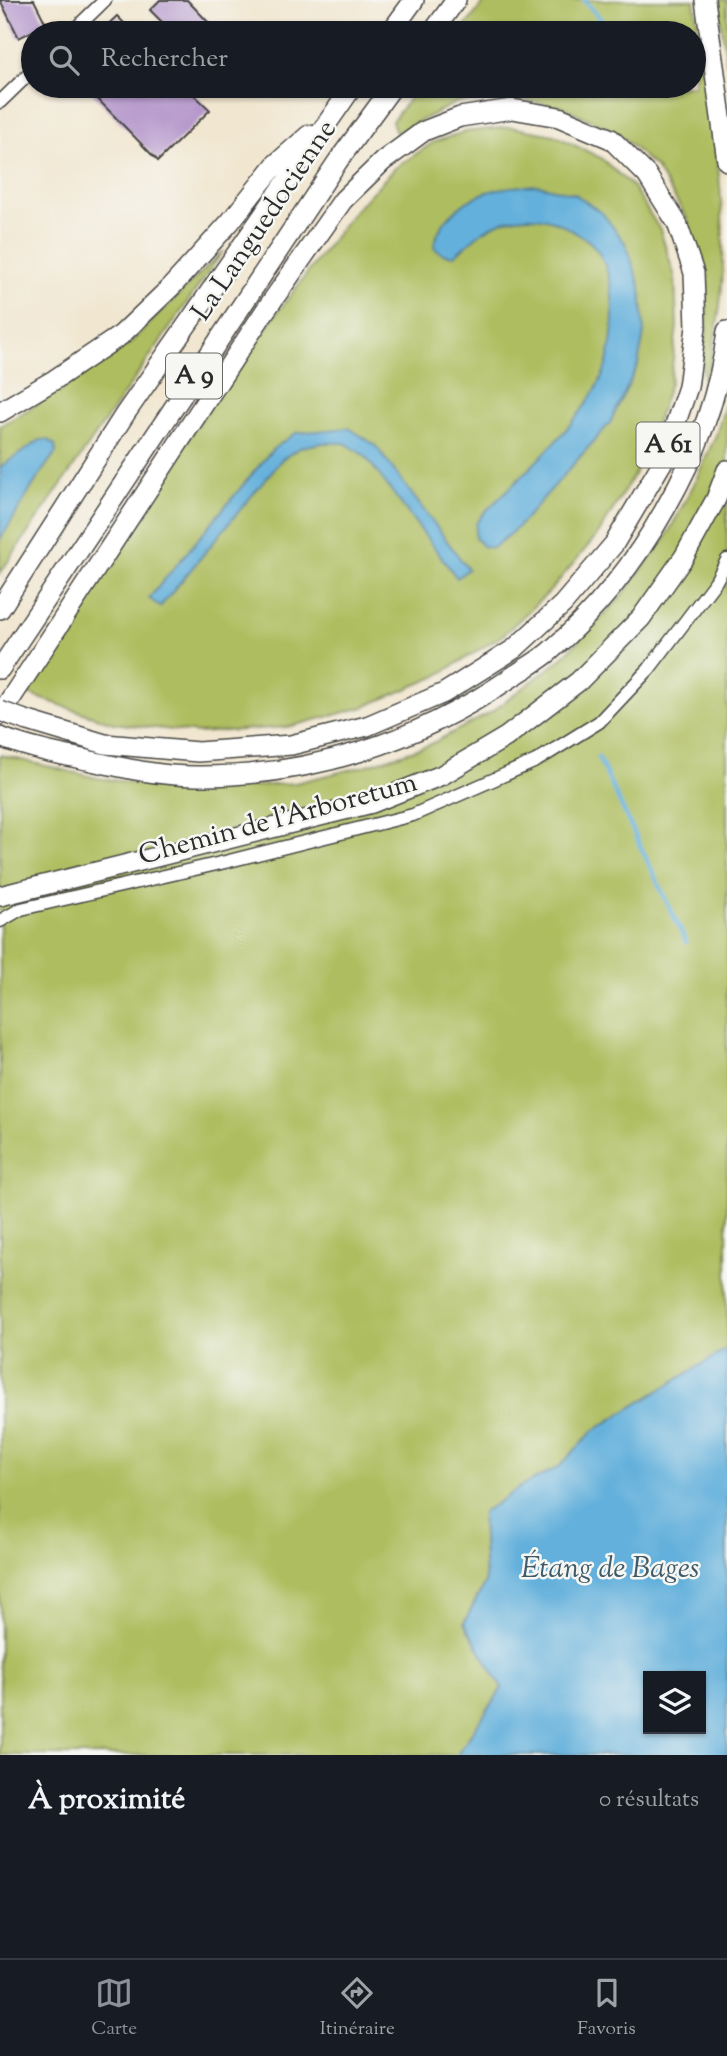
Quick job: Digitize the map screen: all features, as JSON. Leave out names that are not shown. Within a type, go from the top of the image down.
[{"type":"highway","points":[[399,21],[414,0]]},
{"type":"highway","points":[[441,21],[456,0]]},
{"type":"highway","points":[[705,0],[727,161]]},
{"type":"highway","name":"La Languedocienne","points":[[0,609],[125,414],[344,98]]},
{"type":"highway","name":"La Languedocienne","points":[[0,669],[331,172],[385,98]]},
{"type":"highway","name":"A 61","points":[[512,109],[559,117],[611,139],[647,176],[677,223],[694,273],[696,327],[688,387],[662,464],[614,544],[563,604],[514,649],[444,693],[367,726],[291,745],[198,752],[105,744],[0,713],[265,311],[343,200],[383,161],[424,131],[460,117],[512,109]]},
{"type":"highway","points":[[0,412],[121,335],[172,286],[230,222],[276,164],[331,116]]},
{"type":"highway","name":"A 61","points":[[6,740],[142,772],[196,776],[247,773],[298,767],[359,753],[422,730],[481,698],[548,652],[609,592],[652,533],[682,480],[702,433],[714,393],[727,331]]},
{"type":"highway","points":[[0,896],[372,803],[442,775],[506,737],[579,681],[641,618],[684,557],[716,499],[727,470]]},
{"type":"street","points":[[83,21],[105,0]]},
{"type":"street","points":[[0,102],[21,82]]},
{"type":"street","name":"Chemin de l'Arboretum","points":[[0,921],[21,909],[413,816],[536,761],[599,722],[641,678],[682,628],[716,581],[727,560]]},
{"type":"green space","points":[[486,0],[694,0],[697,21],[469,21]]},
{"type":"green space","points":[[718,0],[727,0],[727,65]]},
{"type":"green space","points":[[706,80],[721,200],[723,267],[716,331],[703,395],[703,357],[707,327],[705,271],[687,218],[656,168],[618,133],[563,107],[512,98],[706,98]]},
{"type":"green space","points":[[410,98],[512,98],[457,102],[396,133],[392,121]]},
{"type":"green space","points":[[511,127],[554,135],[601,158],[633,187],[660,230],[675,277],[677,326],[670,383],[645,456],[599,533],[550,591],[503,635],[435,677],[361,708],[288,727],[198,733],[113,723],[16,690],[249,350],[355,210],[395,168],[434,142],[464,132]]},
{"type":"green space","points":[[223,251],[0,573],[0,426],[60,391],[129,344]]},
{"type":"green space","points":[[727,398],[727,1349],[593,1431],[560,1467],[522,1486],[482,1513],[485,1583],[464,1623],[503,1688],[457,1755],[0,1755],[0,755],[97,778],[193,791],[295,783],[365,766],[429,745],[490,713],[560,660],[619,599],[664,541],[716,435]]},
{"type":"water","points":[[538,185],[575,194],[603,214],[626,244],[641,289],[644,333],[638,365],[610,423],[519,526],[493,548],[482,546],[475,537],[476,524],[553,444],[598,385],[606,366],[612,336],[610,285],[600,255],[591,243],[561,224],[546,219],[523,217],[500,222],[454,256],[443,254],[434,248],[441,227],[467,202],[499,189]]},
{"type":"water","points":[[349,428],[375,445],[468,569],[457,578],[365,456],[345,443],[322,443],[301,447],[282,459],[160,607],[149,598],[273,449],[296,433]]},
{"type":"water","points":[[40,440],[48,440],[55,445],[56,453],[0,539],[0,467]]},
{"type":"water","name":"Étang de Bages","points":[[727,1349],[727,1755],[457,1755],[502,1688],[464,1623],[485,1583],[482,1513],[522,1486],[559,1467],[593,1431]]},
{"type":"building","points":[[0,0],[34,0],[44,21],[21,21],[19,38]]},
{"type":"building","points":[[160,0],[187,0],[207,21],[161,21],[150,10]]},
{"type":"building","points":[[97,98],[198,98],[210,110],[158,161]]},
{"type":"waterway","points":[[584,0],[602,21]]},
{"type":"waterway","points":[[598,757],[686,942]]}]
